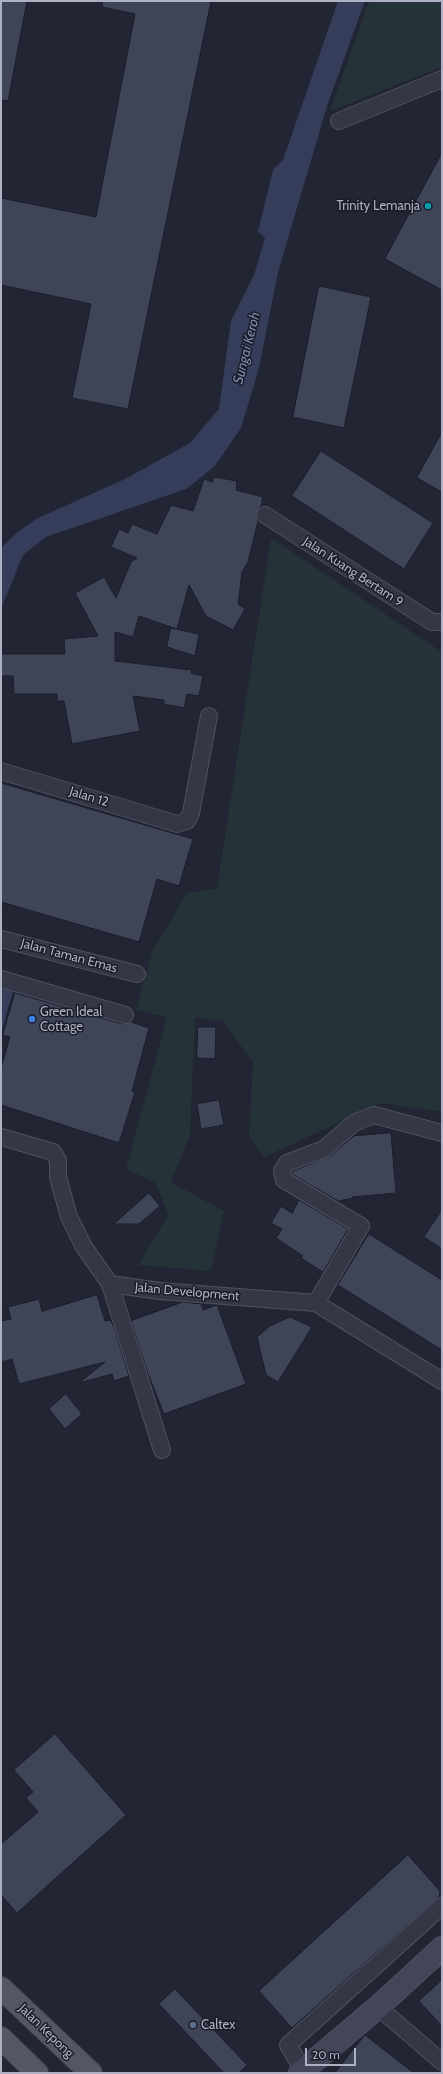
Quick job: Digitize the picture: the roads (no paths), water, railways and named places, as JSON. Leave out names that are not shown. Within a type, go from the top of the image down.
[{"type":"main road","name":"Jalan Kepong","points":[[1,1988],[91,2073]]},
{"type":"main road","points":[[2,2041],[37,2073]]},
{"type":"street","points":[[338,121],[442,79]]},
{"type":"street","name":"Jalan Kuang Bertam 9","points":[[265,515],[432,622],[442,622]]},
{"type":"street","name":"Jalan 12","points":[[1,771],[177,824],[187,820],[191,813],[209,716]]},
{"type":"street","name":"Jalan Taman Emas","points":[[1,939],[137,974]]},
{"type":"street","points":[[1,979],[125,1015]]},
{"type":"street","points":[[316,1303],[361,1226],[284,1180],[282,1171],[287,1163],[324,1150],[354,1123],[374,1115],[442,1133]]},
{"type":"street","points":[[1,1137],[53,1152],[58,1160],[58,1178],[69,1217],[84,1247],[110,1284],[162,1450]]},
{"type":"street","name":"Jalan Development","points":[[110,1284],[160,1292],[316,1303],[442,1380]]},
{"type":"street","points":[[442,1906],[288,2045],[301,2072],[378,2007],[442,1948]]},
{"type":"street","points":[[378,2007],[442,2062]]},
{"type":"water","name":"Sungai Keroh","points":[[338,1],[365,1],[328,103],[278,272],[259,368],[241,428],[214,467],[186,489],[46,537],[23,555],[1,609],[1,548],[13,536],[36,519],[125,479],[190,443],[219,409],[231,321],[254,275],[265,238],[258,232],[273,170],[283,160]]},
{"type":"water","points":[[1,988],[13,991],[1,1033]]},
{"type":"place","name":"Trinity Lemanja","points":[[428,206]]},
{"type":"place","name":"Green Ideal Cottage","points":[[32,1019]]},
{"type":"place","name":"Caltex","points":[[193,2025]]}]
